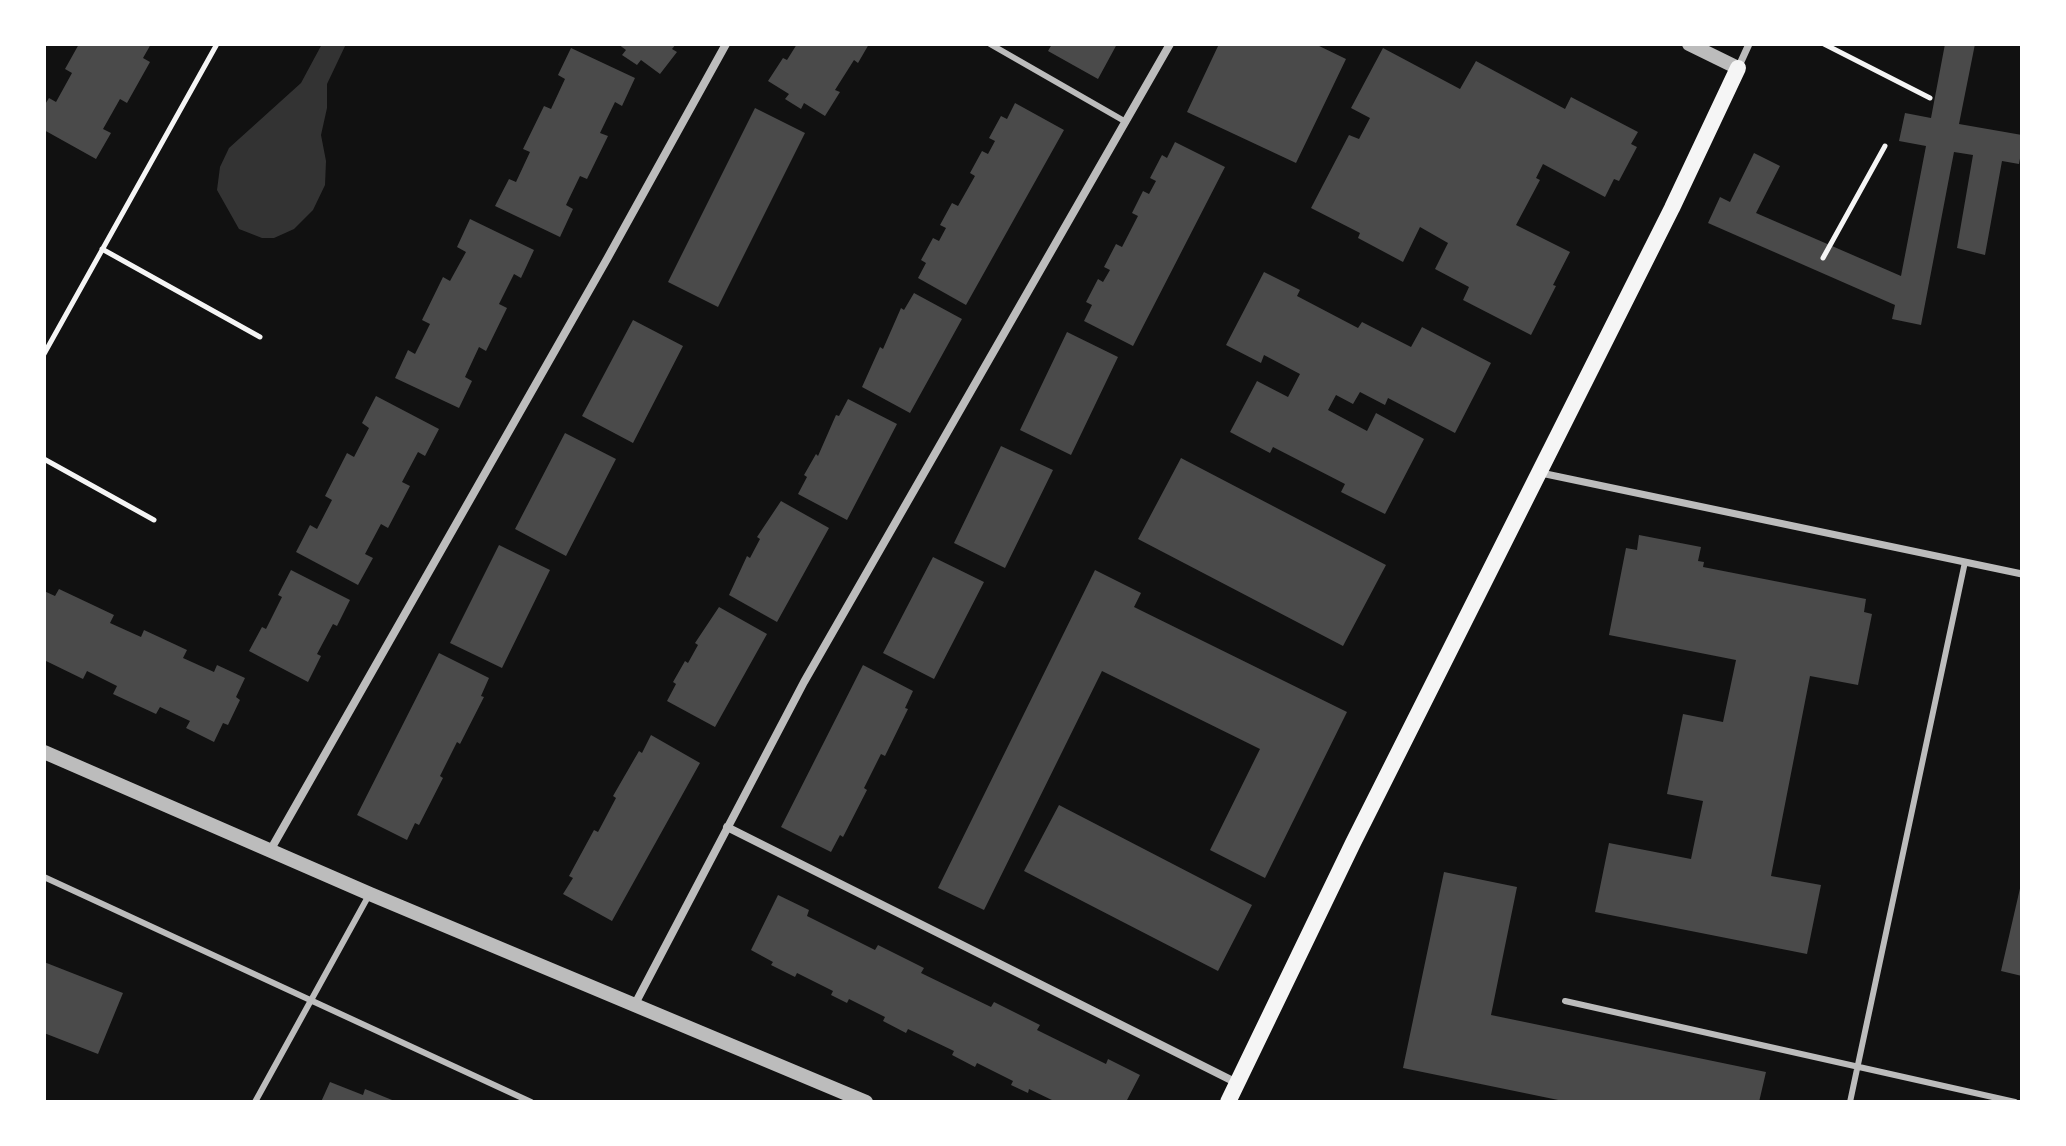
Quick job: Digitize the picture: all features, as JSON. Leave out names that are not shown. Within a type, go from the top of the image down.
[{"type":"main road","points":[[1228,1102],[1347,856],[1672,208],[1738,68]]},
{"type":"street","points":[[271,849],[726,44]]},
{"type":"street","points":[[635,1004],[804,682],[1170,44]]},
{"type":"street","points":[[1689,44],[1738,68],[1749,44]]},
{"type":"street","points":[[1539,473],[2022,574]]},
{"type":"street","points":[[44,752],[370,894],[866,1102]]},
{"type":"street","points":[[727,827],[1237,1083]]},
{"type":"lane","points":[[990,44],[1126,122]]},
{"type":"lane","points":[[1850,1102],[1965,562]]},
{"type":"lane","points":[[44,877],[531,1102]]},
{"type":"lane","points":[[255,1102],[370,894]]},
{"type":"lane","points":[[1565,1001],[2015,1102]]},
{"type":"path","points":[[44,354],[217,44]]},
{"type":"path","points":[[1824,44],[1930,98]]},
{"type":"path","points":[[1823,258],[1885,146]]},
{"type":"path","points":[[102,249],[260,337]]},
{"type":"path","points":[[44,459],[154,520]]},
{"type":"shaded area","points":[[322,44],[346,44],[327,84],[327,108],[321,135],[326,161],[325,185],[313,210],[294,229],[274,238],[262,238],[239,229],[217,190],[220,167],[229,148],[301,83]]},
{"type":"building","points":[[79,44],[151,44],[143,58],[150,62],[127,103],[120,99],[103,129],[111,133],[96,159],[44,130],[44,106],[49,98],[56,102],[72,73],[65,69]]},
{"type":"building","points":[[618,44],[676,44],[672,49],[677,52],[660,74],[641,60],[637,65],[622,55],[626,50]]},
{"type":"building","points":[[797,44],[869,44],[858,63],[854,60],[835,90],[840,92],[825,116],[804,103],[801,109],[785,99],[789,94],[768,81]]},
{"type":"building","points":[[1052,44],[1117,44],[1098,79],[1048,51]]},
{"type":"building","points":[[1219,44],[1315,44],[1346,59],[1296,163],[1187,112]]},
{"type":"building","points":[[1945,44],[1975,44],[1959,124],[2022,135],[2022,147],[2019,164],[2002,161],[1985,255],[1957,248],[1973,155],[1954,152],[1921,325],[1892,319],[1895,305],[1708,223],[1720,197],[1730,202],[1754,153],[1780,166],[1756,213],[1901,276],[1926,146],[1899,141],[1905,113],[1931,118]]},
{"type":"building","points":[[571,48],[635,78],[622,106],[615,102],[600,133],[608,136],[587,179],[580,176],[566,205],[573,209],[560,237],[495,206],[509,179],[516,182],[530,152],[523,149],[544,106],[551,109],[565,79],[558,75]]},
{"type":"building","points":[[1383,48],[1460,89],[1476,61],[1565,109],[1571,97],[1638,132],[1631,144],[1637,147],[1619,181],[1614,179],[1605,197],[1543,164],[1536,178],[1540,180],[1516,225],[1570,252],[1531,335],[1463,300],[1469,287],[1435,269],[1448,243],[1420,227],[1403,262],[1358,238],[1360,233],[1311,208],[1349,135],[1359,139],[1370,118],[1351,108]]},
{"type":"building","points":[[1015,103],[1064,130],[966,305],[918,278],[926,263],[921,260],[933,238],[939,241],[946,228],[940,225],[952,203],[958,206],[975,176],[970,173],[982,151],[988,154],[995,141],[989,138],[1001,116],[1007,119]]},
{"type":"building","points":[[755,108],[805,133],[718,307],[668,282]]},
{"type":"building","points":[[1175,142],[1225,167],[1133,346],[1084,321],[1092,305],[1086,302],[1098,279],[1103,282],[1110,270],[1104,267],[1116,244],[1122,247],[1138,216],[1132,213],[1143,191],[1149,194],[1156,181],[1150,178],[1162,155],[1167,158]]},
{"type":"building","points":[[470,219],[534,250],[521,278],[514,274],[499,304],[507,308],[486,351],[479,347],[465,377],[472,381],[459,408],[395,378],[408,350],[415,354],[430,324],[422,320],[443,277],[450,281],[466,252],[457,247]]},
{"type":"building","points":[[1264,272],[1300,290],[1297,296],[1358,328],[1362,322],[1411,347],[1422,327],[1491,363],[1455,433],[1388,398],[1385,405],[1360,392],[1353,404],[1336,395],[1328,410],[1367,431],[1376,413],[1424,439],[1385,514],[1341,492],[1345,484],[1273,447],[1270,453],[1230,432],[1257,381],[1288,397],[1300,374],[1264,355],[1261,363],[1226,345]]},
{"type":"building","points":[[914,293],[962,319],[910,413],[862,387],[901,308],[904,310]]},
{"type":"building","points":[[633,320],[683,346],[633,443],[582,416]]},
{"type":"building","points":[[1067,332],[1118,357],[1071,455],[1020,430]]},
{"type":"building","points":[[376,396],[439,429],[425,456],[418,452],[402,482],[410,486],[388,528],[381,524],[365,554],[373,558],[358,585],[296,552],[310,525],[317,529],[332,500],[325,496],[347,453],[354,457],[369,428],[362,423]]},
{"type":"building","points":[[848,399],[897,424],[847,520],[798,494],[807,477],[804,475],[816,454],[818,456],[836,415],[839,416]]},
{"type":"building","points":[[565,433],[616,459],[566,556],[515,529]]},
{"type":"building","points":[[1001,446],[1053,470],[1005,568],[954,543]]},
{"type":"building","points":[[1181,458],[1386,565],[1343,646],[1138,539]]},
{"type":"building","points":[[781,501],[829,528],[777,622],[729,595],[747,556],[750,558],[760,539],[757,537]]},
{"type":"building","points":[[1639,535],[1701,547],[1698,561],[1704,562],[1703,567],[1866,599],[1864,612],[1872,614],[1858,685],[1810,676],[1771,876],[1821,885],[1807,954],[1595,912],[1609,843],[1691,859],[1703,801],[1667,794],[1683,714],[1723,722],[1736,660],[1609,635],[1626,548],[1637,550]]},
{"type":"building","points":[[499,545],[550,570],[502,668],[450,643]]},
{"type":"building","points":[[933,557],[984,582],[934,679],[883,653]]},
{"type":"building","points":[[291,570],[350,600],[337,626],[333,624],[317,654],[321,656],[308,682],[249,651],[262,627],[266,629]]},
{"type":"building","points":[[1095,570],[1141,593],[1134,607],[1347,712],[1265,878],[1210,850],[1260,749],[1102,671],[984,910],[938,888]]},
{"type":"building","points":[[59,589],[114,615],[110,623],[141,637],[144,630],[187,650],[183,658],[214,672],[217,665],[245,678],[236,697],[240,700],[228,725],[223,723],[214,742],[186,728],[190,721],[160,707],[156,714],[113,694],[117,686],[87,671],[83,679],[44,660],[44,591],[55,596]]},
{"type":"building","points":[[719,607],[767,634],[715,727],[667,701],[676,684],[673,682],[685,661],[688,663],[698,645],[695,643]]},
{"type":"building","points":[[439,653],[489,678],[481,696],[484,697],[440,776],[443,778],[419,825],[415,823],[407,840],[357,815]]},
{"type":"building","points":[[863,665],[913,691],[905,708],[908,709],[885,756],[881,754],[864,788],[867,790],[843,837],[840,835],[831,852],[781,827]]},
{"type":"building","points":[[651,735],[700,763],[612,921],[563,894],[573,878],[569,876],[594,830],[598,832],[616,798],[613,796]]},
{"type":"building","points":[[1059,805],[1252,905],[1218,971],[1024,871]]},
{"type":"building","points":[[1444,872],[1517,887],[1491,1015],[1766,1072],[1759,1102],[1568,1102],[1403,1068]]},
{"type":"building","points":[[2022,884],[2022,976],[2001,971]]},
{"type":"building","points":[[778,895],[809,910],[807,916],[875,950],[878,945],[924,968],[921,973],[991,1007],[994,1002],[1040,1025],[1037,1030],[1106,1064],[1108,1059],[1140,1075],[1126,1102],[1056,1102],[1029,1089],[1028,1093],[1011,1085],[1013,1081],[977,1063],[975,1067],[952,1055],[954,1051],[908,1029],[906,1033],[883,1021],[885,1017],[849,999],[847,1003],[831,995],[833,991],[797,973],[795,977],[771,965],[773,962],[751,950]]},
{"type":"building","points":[[44,962],[123,993],[98,1054],[44,1033]]},
{"type":"building","points":[[330,1082],[363,1095],[365,1089],[397,1102],[321,1102]]}]
